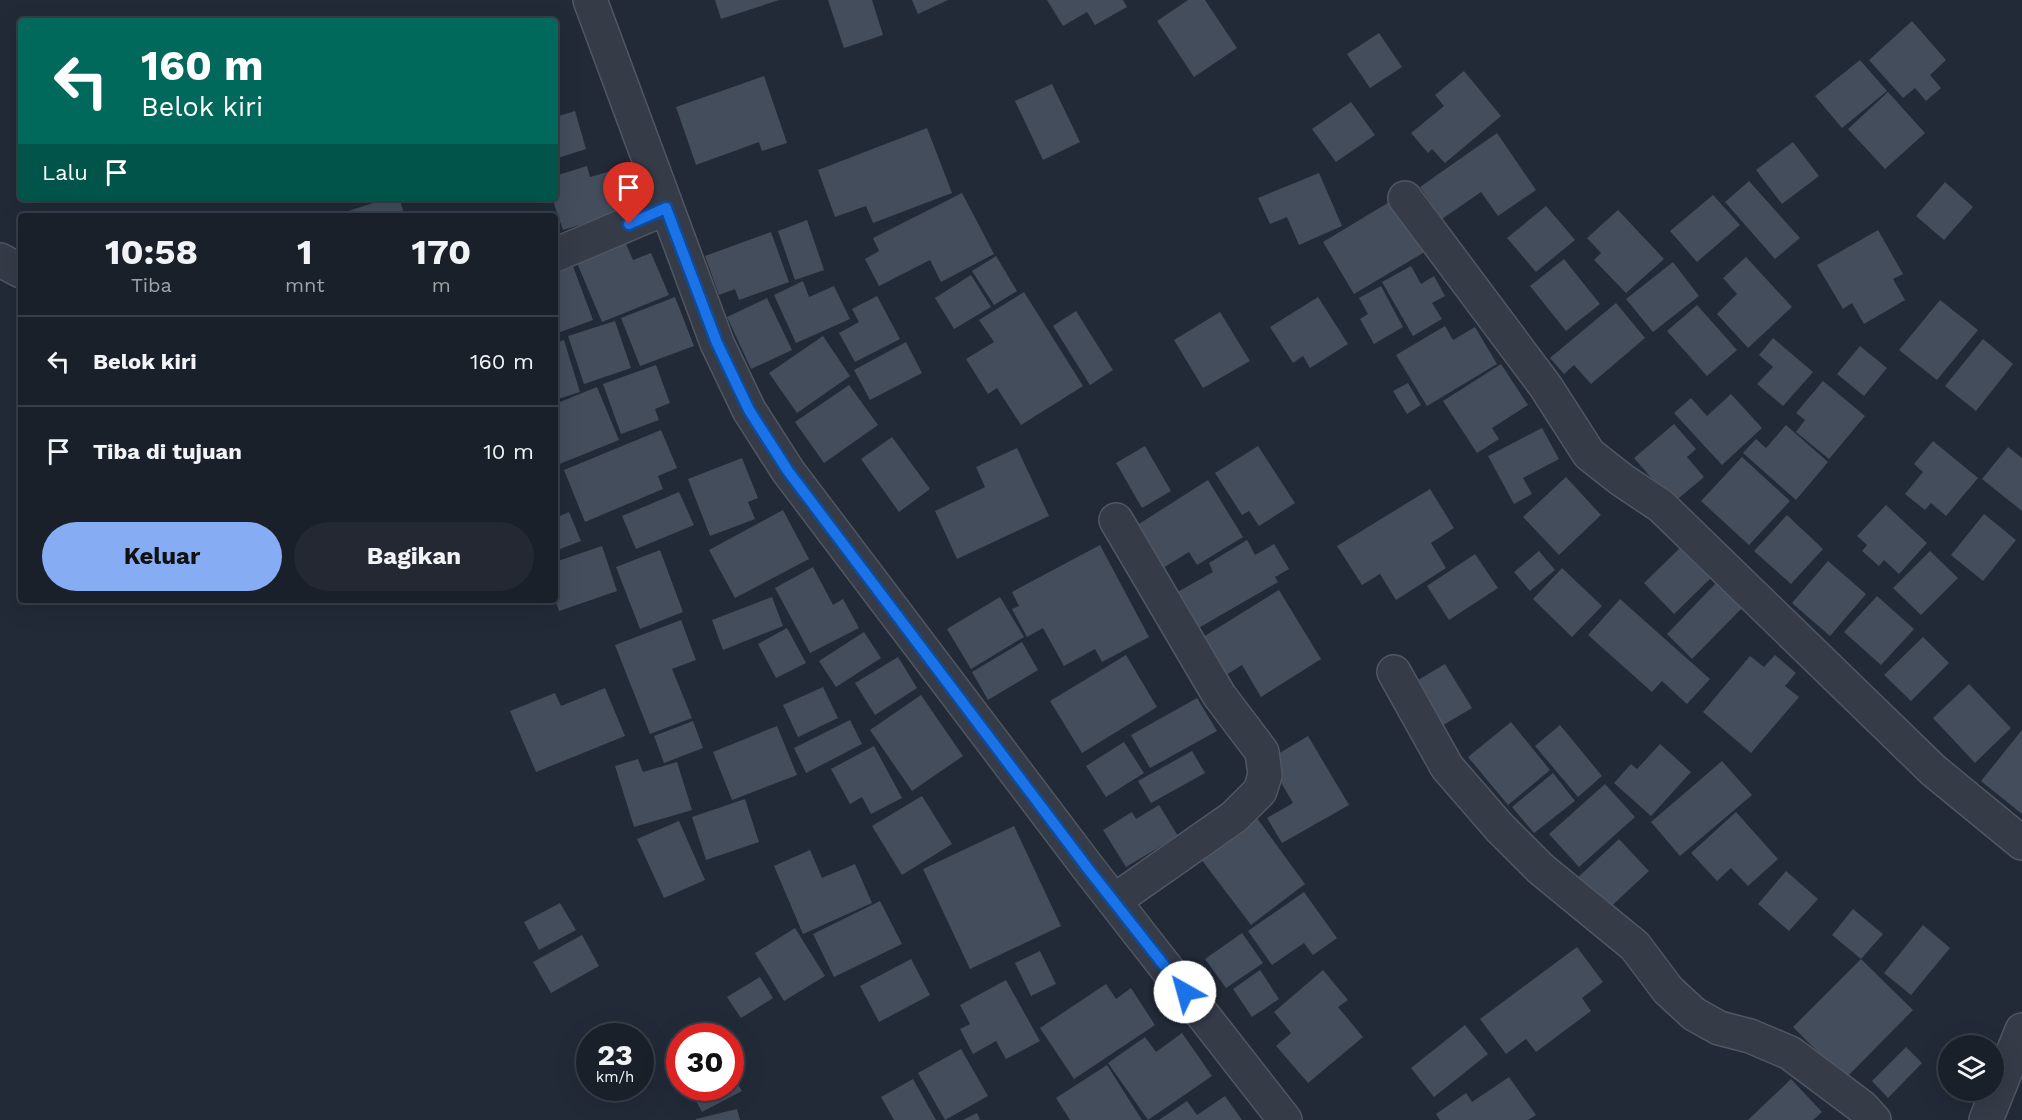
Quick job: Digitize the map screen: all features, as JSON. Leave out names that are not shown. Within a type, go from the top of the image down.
[{"type":"street","points":[[590,0],[717,343],[749,410],[788,471],[1114,901],[1285,1120]]},
{"type":"street","points":[[1405,198],[1546,387],[1589,454],[1661,506],[1933,770],[2022,843]]},
{"type":"street","points":[[558,254],[666,208]]},
{"type":"street","points":[[0,260],[18,269]]},
{"type":"street","points":[[1114,901],[1234,817],[1260,791],[1264,775],[1262,752],[1219,695],[1116,520]]},
{"type":"street","points":[[1394,672],[1446,767],[1499,827],[1541,869],[1635,946],[1668,990],[1685,1006],[1694,1014],[1719,1028],[1750,1036],[1790,1053],[1862,1107],[1874,1120]]},
{"type":"street","points":[[1986,1120],[2022,1030]]},
{"type":"building","points":[[715,0],[779,0],[721,19]]},
{"type":"building","points":[[828,0],[872,0],[883,35],[844,48]]},
{"type":"building","points":[[912,0],[948,0],[918,14]]},
{"type":"building","points":[[1047,0],[1123,0],[1127,7],[1095,25],[1087,12],[1063,26]]},
{"type":"building","points":[[1188,0],[1205,0],[1237,48],[1194,77],[1157,21]]},
{"type":"building","points":[[1912,21],[1946,60],[1930,75],[1941,88],[1926,101],[1915,88],[1903,98],[1869,60]]},
{"type":"building","points":[[1379,33],[1402,67],[1370,88],[1347,54]]},
{"type":"building","points":[[1860,60],[1887,91],[1842,128],[1815,96]]},
{"type":"building","points":[[1464,71],[1501,116],[1445,163],[1432,149],[1428,153],[1411,133],[1444,106],[1435,95]]},
{"type":"building","points":[[764,76],[787,143],[762,151],[759,142],[696,165],[676,107]]},
{"type":"building","points":[[1052,84],[1080,142],[1043,160],[1015,101]]},
{"type":"building","points":[[1888,92],[1925,133],[1885,169],[1848,129]]},
{"type":"building","points":[[1351,102],[1375,135],[1336,162],[1312,129]]},
{"type":"building","points":[[575,111],[586,149],[558,158],[558,116]]},
{"type":"building","points":[[927,128],[952,193],[873,223],[866,206],[835,217],[818,170]]},
{"type":"building","points":[[1497,133],[1536,190],[1498,216],[1481,192],[1442,219],[1420,187]]},
{"type":"building","points":[[1793,142],[1819,176],[1782,204],[1756,170]]},
{"type":"building","points":[[587,166],[590,177],[626,167],[638,207],[563,230],[553,201],[558,201],[558,175]]},
{"type":"building","points":[[1319,173],[1342,226],[1299,245],[1287,217],[1270,224],[1258,198]]},
{"type":"building","points":[[1749,181],[1800,238],[1775,259],[1725,202]]},
{"type":"building","points":[[1945,182],[1973,207],[1944,240],[1916,216]]},
{"type":"building","points":[[962,193],[994,254],[941,282],[930,260],[879,286],[865,259],[879,251],[873,238]]},
{"type":"building","points":[[1713,195],[1740,225],[1697,262],[1670,231]]},
{"type":"building","points":[[1396,198],[1428,250],[1354,294],[1323,242]]},
{"type":"building","points":[[380,201],[400,201],[404,213],[342,213]]},
{"type":"building","points":[[1546,206],[1575,240],[1536,272],[1507,238]]},
{"type":"building","points":[[1618,210],[1664,259],[1626,293],[1594,260],[1601,253],[1587,238]]},
{"type":"building","points":[[807,220],[824,270],[795,280],[778,231]]},
{"type":"building","points":[[1878,230],[1903,274],[1893,279],[1905,300],[1864,324],[1852,303],[1843,309],[1817,265]]},
{"type":"building","points":[[771,232],[789,282],[739,300],[735,289],[719,295],[705,256]]},
{"type":"building","points":[[622,235],[633,260],[651,253],[669,295],[602,322],[574,256]]},
{"type":"building","points":[[996,256],[1017,291],[994,305],[972,271]]},
{"type":"building","points":[[1746,257],[1792,307],[1748,348],[1717,314],[1737,294],[1723,278]]},
{"type":"building","points":[[570,258],[593,320],[558,333],[558,262]]},
{"type":"building","points":[[1564,259],[1600,304],[1566,331],[1530,286]]},
{"type":"building","points":[[1673,262],[1699,296],[1653,332],[1626,299]]},
{"type":"building","points":[[1411,266],[1421,284],[1434,276],[1445,296],[1432,303],[1442,319],[1413,336],[1382,282]]},
{"type":"building","points":[[971,275],[991,307],[954,329],[935,298]]},
{"type":"building","points":[[803,281],[809,297],[834,286],[850,319],[796,343],[774,295]]},
{"type":"building","points":[[1381,286],[1403,327],[1374,344],[1360,319],[1368,314],[1359,298]]},
{"type":"building","points":[[1024,292],[1083,386],[1021,425],[997,388],[988,394],[966,359],[994,342],[979,320]]},
{"type":"building","points":[[877,296],[900,339],[855,362],[839,333],[859,322],[852,309]]},
{"type":"building","points":[[675,297],[694,346],[640,366],[621,318]]},
{"type":"building","points":[[1318,297],[1348,344],[1310,368],[1303,356],[1293,363],[1270,327]]},
{"type":"building","points":[[767,298],[792,350],[751,369],[727,317]]},
{"type":"building","points":[[1940,300],[1978,330],[1937,380],[1899,350]]},
{"type":"building","points":[[1616,303],[1645,338],[1591,384],[1574,365],[1564,374],[1550,358]]},
{"type":"building","points":[[1697,305],[1737,350],[1707,376],[1667,331]]},
{"type":"building","points":[[1076,311],[1113,370],[1090,385],[1053,326]]},
{"type":"building","points":[[1220,312],[1250,361],[1203,388],[1174,340]]},
{"type":"building","points":[[615,321],[631,368],[584,384],[568,336]]},
{"type":"building","points":[[1445,326],[1453,340],[1475,327],[1497,364],[1427,406],[1396,355]]},
{"type":"building","points":[[823,336],[850,376],[797,413],[769,373]]},
{"type":"building","points":[[1773,338],[1813,372],[1783,406],[1757,384],[1773,367],[1759,355]]},
{"type":"building","points":[[1983,339],[2013,364],[1976,411],[1945,386]]},
{"type":"building","points":[[564,340],[580,392],[558,399],[558,342]]},
{"type":"building","points":[[906,342],[922,373],[870,400],[854,370]]},
{"type":"building","points":[[1860,346],[1887,368],[1864,396],[1837,374]]},
{"type":"building","points":[[1501,364],[1528,405],[1492,428],[1499,439],[1477,453],[1443,401]]},
{"type":"building","points":[[656,365],[670,403],[655,409],[659,420],[621,434],[603,384]]},
{"type":"building","points":[[1823,381],[1865,416],[1829,459],[1796,432],[1805,420],[1796,413]]},
{"type":"building","points":[[1408,383],[1421,405],[1407,414],[1393,391]]},
{"type":"building","points":[[849,385],[878,425],[824,463],[795,422]]},
{"type":"building","points":[[597,387],[619,440],[558,465],[558,403]]},
{"type":"building","points":[[1731,394],[1762,428],[1722,465],[1674,413],[1691,398],[1707,416]]},
{"type":"building","points":[[1674,424],[1696,449],[1687,457],[1704,477],[1673,503],[1634,458]]},
{"type":"building","points":[[1786,425],[1828,462],[1796,500],[1743,453],[1756,439],[1766,448]]},
{"type":"building","points":[[1542,428],[1559,459],[1523,478],[1532,494],[1514,504],[1488,456]]},
{"type":"building","points":[[661,430],[677,468],[658,476],[663,489],[585,522],[564,470]]},
{"type":"building","points":[[892,437],[930,489],[899,512],[861,459]]},
{"type":"building","points":[[1933,441],[1978,478],[1946,516],[1931,503],[1925,510],[1905,494],[1923,472],[1914,464]]},
{"type":"building","points":[[1145,446],[1171,491],[1142,508],[1116,463]]},
{"type":"building","points":[[1258,446],[1295,503],[1259,526],[1249,511],[1242,515],[1215,473]]},
{"type":"building","points":[[2008,447],[2022,458],[2022,511],[1982,479]]},
{"type":"building","points":[[1017,448],[1049,516],[957,559],[935,511],[985,487],[976,467]]},
{"type":"building","points":[[1742,457],[1790,501],[1749,545],[1701,501]]},
{"type":"building","points":[[742,458],[758,498],[748,502],[755,519],[710,536],[688,479]]},
{"type":"building","points":[[1566,477],[1601,515],[1559,555],[1523,517]]},
{"type":"building","points":[[1208,480],[1243,537],[1197,565],[1189,552],[1158,571],[1131,529]]},
{"type":"building","points":[[1430,489],[1454,528],[1431,543],[1446,568],[1396,600],[1380,574],[1362,585],[1337,546]]},
{"type":"building","points":[[679,492],[694,525],[636,549],[622,516]]},
{"type":"building","points":[[1886,505],[1927,543],[1899,574],[1884,560],[1879,566],[1862,551],[1867,545],[1857,536]]},
{"type":"building","points":[[783,510],[809,559],[735,598],[709,550]]},
{"type":"building","points":[[569,512],[581,541],[558,550],[558,517]]},
{"type":"building","points":[[1984,514],[2016,540],[1983,581],[1951,555]]},
{"type":"building","points":[[1787,515],[1823,549],[1791,584],[1754,551]]},
{"type":"building","points":[[1247,540],[1255,555],[1274,544],[1289,569],[1275,577],[1278,582],[1195,630],[1174,594],[1213,572],[1209,563]]},
{"type":"building","points":[[1100,545],[1149,637],[1102,662],[1095,649],[1064,666],[1043,628],[1027,637],[1012,609],[1019,606],[1012,592]]},
{"type":"building","points":[[602,546],[617,591],[559,611],[556,603],[558,561]]},
{"type":"building","points":[[1682,546],[1712,577],[1674,614],[1644,583]]},
{"type":"building","points":[[660,550],[683,612],[640,629],[616,567]]},
{"type":"building","points":[[1539,551],[1555,570],[1530,591],[1514,572]]},
{"type":"building","points":[[1930,551],[1958,578],[1921,615],[1893,588]]},
{"type":"building","points":[[1475,554],[1498,588],[1449,620],[1427,586]]},
{"type":"building","points":[[1828,561],[1866,594],[1830,636],[1792,603]]},
{"type":"building","points":[[813,567],[833,605],[843,599],[859,628],[810,653],[775,588]]},
{"type":"building","points":[[1562,568],[1602,606],[1572,637],[1533,599]]},
{"type":"building","points":[[1718,581],[1744,606],[1692,659],[1667,634]]},
{"type":"building","points":[[1279,590],[1321,659],[1261,697],[1242,665],[1223,677],[1200,639]]},
{"type":"building","points":[[1877,596],[1914,629],[1881,665],[1844,632]]},
{"type":"building","points":[[772,597],[783,626],[723,650],[712,620]]},
{"type":"building","points":[[1000,597],[1024,637],[971,669],[947,629]]},
{"type":"building","points":[[1620,599],[1710,679],[1687,704],[1662,681],[1652,692],[1588,635]]},
{"type":"building","points":[[681,620],[696,660],[672,669],[692,718],[650,734],[615,645]]},
{"type":"building","points":[[787,628],[806,663],[776,678],[758,644]]},
{"type":"building","points":[[864,632],[881,658],[836,687],[819,661]]},
{"type":"building","points":[[1923,637],[1949,663],[1911,701],[1884,675]]},
{"type":"building","points":[[1022,642],[1038,670],[988,700],[972,672]]},
{"type":"building","points":[[1126,655],[1157,707],[1082,753],[1050,701]]},
{"type":"building","points":[[1775,655],[1796,673],[1785,686],[1799,697],[1751,753],[1703,712],[1750,656],[1764,667]]},
{"type":"building","points":[[898,657],[917,688],[875,715],[855,683]]},
{"type":"building","points":[[1445,664],[1472,708],[1440,727],[1413,683]]},
{"type":"building","points":[[1969,684],[2011,728],[1975,763],[1933,718]]},
{"type":"building","points":[[823,687],[838,718],[798,737],[783,705]]},
{"type":"building","points":[[605,688],[625,736],[536,772],[510,711],[555,693],[561,706]]},
{"type":"building","points":[[921,695],[963,756],[912,791],[870,730]]},
{"type":"building","points":[[1197,698],[1217,731],[1150,768],[1131,735]]},
{"type":"building","points":[[850,720],[862,744],[806,773],[794,748]]},
{"type":"building","points":[[693,721],[703,748],[664,763],[654,736]]},
{"type":"building","points":[[1511,722],[1550,770],[1508,805],[1468,757]]},
{"type":"building","points":[[1560,725],[1602,776],[1578,797],[1535,746]]},
{"type":"building","points":[[777,726],[797,775],[732,800],[713,752]]},
{"type":"building","points":[[2022,730],[2022,814],[1981,781]]},
{"type":"building","points":[[1308,736],[1349,805],[1282,843],[1267,818],[1293,803],[1268,760]]},
{"type":"building","points":[[1124,742],[1144,773],[1106,797],[1086,766]]},
{"type":"building","points":[[1660,744],[1691,772],[1651,816],[1614,783],[1631,764],[1637,769]]},
{"type":"building","points":[[874,746],[902,798],[871,814],[862,797],[850,804],[831,769]]},
{"type":"building","points":[[1192,751],[1205,773],[1151,803],[1138,781]]},
{"type":"building","points":[[638,759],[643,772],[677,762],[692,810],[634,827],[615,766]]},
{"type":"building","points":[[1722,761],[1752,795],[1680,856],[1651,822]]},
{"type":"building","points":[[1553,773],[1575,801],[1534,833],[1512,807]]},
{"type":"building","points":[[1605,784],[1635,817],[1579,867],[1549,834]]},
{"type":"building","points":[[922,796],[952,844],[902,875],[872,826]]},
{"type":"building","points":[[745,799],[759,842],[706,860],[692,817]]},
{"type":"building","points":[[1159,805],[1178,836],[1126,867],[1103,830],[1132,812],[1136,819]]},
{"type":"building","points":[[1736,812],[1778,859],[1748,886],[1731,868],[1717,881],[1691,853]]},
{"type":"building","points":[[1257,818],[1305,884],[1251,925],[1201,859]]},
{"type":"building","points":[[679,821],[705,880],[664,898],[637,839]]},
{"type":"building","points":[[1014,826],[1061,926],[970,969],[923,869]]},
{"type":"building","points":[[1619,839],[1649,871],[1603,914],[1573,882]]},
{"type":"building","points":[[810,850],[822,878],[855,864],[872,903],[803,934],[774,866]]},
{"type":"building","points":[[1786,871],[1818,899],[1789,931],[1758,904]]},
{"type":"building","points":[[1304,892],[1337,938],[1313,955],[1304,943],[1272,965],[1248,931]]},
{"type":"building","points":[[880,901],[902,944],[834,977],[813,934]]},
{"type":"building","points":[[560,903],[576,930],[539,950],[524,922]]},
{"type":"building","points":[[1853,909],[1883,934],[1861,959],[1832,935]]},
{"type":"building","points":[[1923,925],[1950,948],[1911,995],[1884,973]]},
{"type":"building","points":[[795,928],[825,976],[784,1001],[755,953]]},
{"type":"building","points":[[1242,933],[1263,963],[1226,988],[1205,959]]},
{"type":"building","points":[[582,935],[599,966],[551,993],[533,962]]},
{"type":"building","points":[[1577,947],[1603,982],[1582,998],[1591,1011],[1536,1052],[1526,1039],[1506,1054],[1480,1019]]},
{"type":"building","points":[[1040,951],[1056,984],[1031,996],[1015,963]]},
{"type":"building","points":[[911,959],[930,995],[879,1022],[860,986]]},
{"type":"building","points":[[1861,959],[1913,1010],[1845,1079],[1793,1027]]},
{"type":"building","points":[[1260,970],[1279,999],[1252,1017],[1233,989]]},
{"type":"building","points":[[1323,970],[1348,1000],[1338,1007],[1363,1037],[1308,1083],[1276,1046],[1291,1033],[1274,1012]]},
{"type":"building","points":[[760,977],[773,998],[741,1018],[727,997]]},
{"type":"building","points":[[1006,980],[1040,1041],[1006,1059],[996,1041],[973,1054],[960,1029],[970,1024],[960,1005]]},
{"type":"building","points":[[1106,984],[1116,999],[1131,988],[1155,1025],[1074,1079],[1040,1028]]},
{"type":"building","points":[[1465,1025],[1488,1054],[1434,1097],[1411,1068]]},
{"type":"building","points":[[1182,1033],[1212,1076],[1148,1120],[1108,1063],[1145,1037],[1156,1052]]},
{"type":"building","points":[[1906,1047],[1922,1063],[1888,1098],[1872,1081]]},
{"type":"building","points":[[961,1049],[988,1096],[945,1120],[918,1073]]},
{"type":"building","points":[[1107,1065],[1142,1120],[1070,1120],[1056,1098]]},
{"type":"building","points":[[1509,1077],[1536,1115],[1528,1120],[1440,1120],[1436,1114],[1466,1093],[1472,1102]]},
{"type":"building","points":[[913,1079],[936,1120],[894,1120],[881,1097]]},
{"type":"building","points":[[1791,1079],[1822,1112],[1813,1120],[1748,1120]]},
{"type":"building","points":[[1225,1096],[1242,1120],[1159,1120],[1187,1101],[1197,1115]]},
{"type":"building","points":[[696,1101],[723,1101],[702,1112]]},
{"type":"building","points":[[737,1109],[740,1120],[696,1120],[696,1119]]},
{"type":"building","points":[[977,1113],[980,1120],[963,1120]]},
{"type":"route","points":[[629,224],[666,208],[717,343],[749,410],[788,471],[1089,870],[1185,992]]}]
